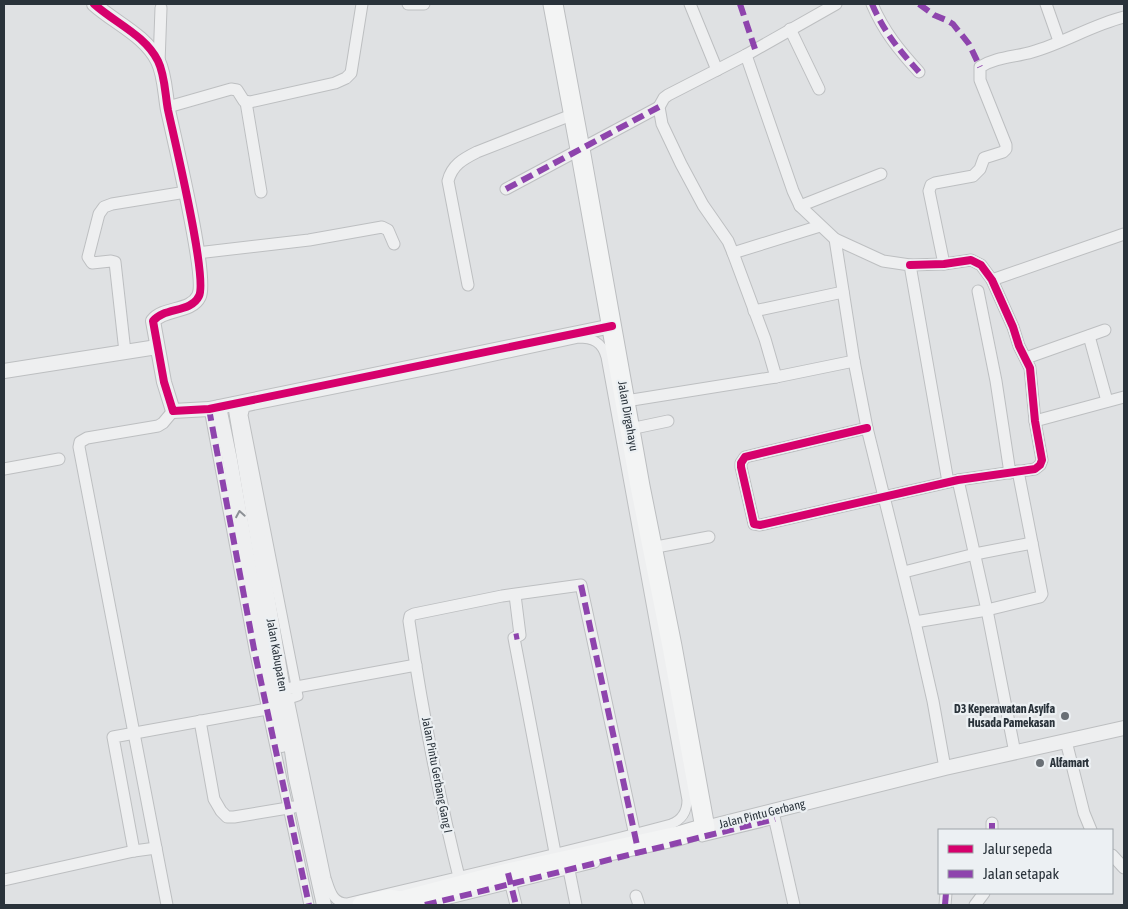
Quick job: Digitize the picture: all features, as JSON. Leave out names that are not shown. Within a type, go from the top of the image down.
[{"type":"main road","name":"Jalan Dirgahayu","points":[[553,4],[626,400],[651,548],[672,646],[705,828]]},
{"type":"main road","name":"Jalan Pintu Gerbang","points":[[362,905],[390,899],[397,903],[460,881],[510,879],[636,840],[705,828]]},
{"type":"street","points":[[246,102],[335,83],[346,78],[351,72],[362,4]]},
{"type":"street","points":[[408,4],[424,4]]},
{"type":"street","points":[[690,4],[716,70]]},
{"type":"street","points":[[872,4],[894,44],[920,72]]},
{"type":"street","points":[[1046,4],[1059,42]]},
{"type":"street","points":[[506,189],[659,107],[668,95],[746,55],[830,5]]},
{"type":"street","points":[[98,8],[142,40],[159,63]]},
{"type":"street","points":[[161,8],[159,63],[186,192],[197,253],[200,284],[198,299],[193,304],[155,318],[153,325],[167,397],[172,411]]},
{"type":"street","points":[[944,264],[929,191],[931,185],[973,176],[980,169],[984,158],[1003,152],[1006,149],[1006,144],[980,80],[980,67],[993,60],[1033,52],[1100,23],[1124,17]]},
{"type":"street","points":[[790,30],[819,89]]},
{"type":"street","points":[[746,55],[800,206],[820,226],[835,239],[883,261],[910,265],[944,264],[971,260],[981,265],[992,280],[1026,358],[1031,376],[1035,421],[1042,460],[1035,469],[953,481],[760,525],[756,525],[753,522],[741,467],[745,457],[867,428]]},
{"type":"street","points":[[168,107],[231,89],[237,90],[246,102],[261,192]]},
{"type":"street","points":[[659,107],[662,124],[687,177],[703,205],[728,241],[765,339],[776,377]]},
{"type":"street","points":[[468,285],[448,181],[450,173],[462,159],[574,114]]},
{"type":"street","points":[[800,206],[881,174]]},
{"type":"street","points":[[125,352],[115,262],[92,262],[88,260],[99,214],[104,206],[186,192]]},
{"type":"street","points":[[733,253],[820,226]]},
{"type":"street","points":[[197,253],[310,240],[382,227],[388,230],[394,244]]},
{"type":"street","points":[[992,280],[1124,234]]},
{"type":"street","points":[[835,239],[854,361],[867,428],[904,572],[933,701],[945,768]]},
{"type":"street","points":[[910,265],[953,481],[975,554],[1016,753]]},
{"type":"street","points":[[915,622],[987,610],[1040,597],[1042,594],[1032,543],[1014,472],[978,291]]},
{"type":"street","points":[[754,311],[843,292]]},
{"type":"street","points":[[167,905],[79,447],[80,442],[87,438],[158,426],[163,423],[172,411],[214,408],[612,326]]},
{"type":"street","points":[[1026,358],[1105,330]]},
{"type":"street","points":[[1089,336],[1107,401]]},
{"type":"street","points":[[284,690],[243,416],[244,407],[578,338],[595,340],[604,349],[611,378],[688,800],[686,812],[676,822],[636,840],[581,585],[515,595],[520,635],[514,638],[562,862],[576,905]]},
{"type":"street","points":[[4,371],[157,347]]},
{"type":"street","points":[[626,400],[776,377],[854,361]]},
{"type":"street","points":[[1035,421],[1124,397]]},
{"type":"street","name":"Jalan Kabupaten","points":[[234,404],[284,690],[276,708],[291,808],[316,905]]},
{"type":"street","points":[[134,851],[113,737],[276,708],[214,408]]},
{"type":"street","name":"Jalan Kabupaten","points":[[214,408],[232,468],[284,690]]},
{"type":"street","points":[[630,428],[668,421]]},
{"type":"street","points":[[4,469],[59,459]]},
{"type":"street","points":[[651,548],[709,537]]},
{"type":"street","points":[[904,572],[975,554],[1032,543]]},
{"type":"street","name":"Jalan Pintu Gerbang Gang I","points":[[460,881],[440,801],[409,621],[410,616],[414,614],[515,595]]},
{"type":"street","points":[[284,690],[416,665]]},
{"type":"street","points":[[284,690],[298,696],[289,699],[326,878],[332,895],[337,901],[346,904],[562,862],[774,815],[794,905]]},
{"type":"street","name":"Jalan Kabupaten","points":[[276,708],[296,778],[324,905]]},
{"type":"street","points":[[200,721],[214,799],[221,811],[227,816],[234,817],[291,808],[308,905]]},
{"type":"street","name":"Jalan Pintu Gerbang","points":[[705,828],[774,815],[945,768],[1124,728]]},
{"type":"street","points":[[1066,741],[1084,813],[1091,829]]},
{"type":"street","points":[[4,880],[134,851],[156,848]]},
{"type":"street","points":[[1113,856],[1124,868]]},
{"type":"street","points":[[425,905],[510,879],[516,905]]},
{"type":"street","points":[[975,905],[983,894]]},
{"type":"marked path","points":[[740,4],[755,49]]},
{"type":"marked path","points":[[872,4],[893,40],[919,72]]},
{"type":"marked path","points":[[919,4],[934,15],[953,24],[969,44],[980,67]]},
{"type":"marked path","points":[[506,189],[659,107]]},
{"type":"marked path","points":[[209,409],[254,649],[309,905]]},
{"type":"marked path","points":[[581,585],[637,845]]},
{"type":"marked path","points":[[514,637],[519,636]]},
{"type":"marked path","points":[[425,905],[775,819]]},
{"type":"marked path","points":[[992,823],[992,829]]},
{"type":"marked path","points":[[508,873],[516,905]]},
{"type":"marked path","points":[[945,905],[946,894]]},
{"type":"cycle path","points":[[94,4],[138,37],[158,61],[195,237],[199,263],[199,296],[190,305],[164,314],[153,321],[164,382],[173,411],[209,409],[612,326]]},
{"type":"cycle path","points":[[867,428],[745,457],[741,467],[754,524],[760,525],[958,480],[1035,469],[1042,460],[1035,421],[1030,368],[992,280],[981,265],[971,260],[944,264],[910,265]]},
{"type":"place","name":"D3 Keperawatan Asyifa Husada Pamekasan","points":[[1065,716]]},
{"type":"place","name":"Alfamart","points":[[1040,763]]}]
